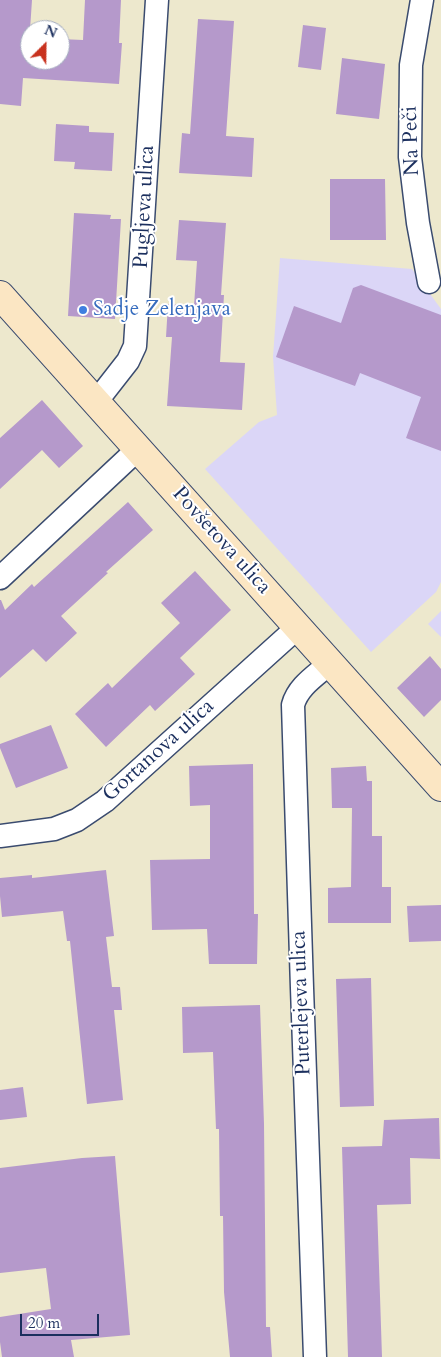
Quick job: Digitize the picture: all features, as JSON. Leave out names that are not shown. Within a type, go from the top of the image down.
[{"type":"street","name":"Pugljeva ulica","points":[[96,402],[132,354],[136,341],[157,0]]},
{"type":"street","name":"Na Peči","points":[[422,0],[411,64],[410,157],[418,223],[429,282]]},
{"type":"street","name":"Povšetova ulica","points":[[0,295],[441,787]]},
{"type":"street","points":[[0,578],[138,449]]},
{"type":"street","name":"Gortanova ulica","points":[[0,836],[54,829],[78,820],[105,801],[298,627]]},
{"type":"street","name":"Puterlejeva ulica","points":[[315,1357],[293,704],[300,690],[330,663]]},
{"type":"shaded area","points":[[280,258],[412,269],[441,309],[441,582],[436,592],[371,652],[205,469],[259,422],[277,415],[273,357]]},
{"type":"shaded area","points":[[441,611],[441,637],[428,624]]},
{"type":"building","points":[[0,0],[32,0],[31,20],[20,20],[20,70],[70,70],[70,39],[83,40],[85,0],[121,0],[119,43],[122,43],[119,84],[23,78],[21,106],[0,104]]},
{"type":"building","points":[[198,19],[234,21],[226,136],[254,138],[252,177],[179,173],[182,133],[190,134]]},
{"type":"building","points":[[303,25],[326,28],[321,70],[298,67]]},
{"type":"building","points":[[342,58],[385,64],[379,119],[336,114]]},
{"type":"building","points":[[56,124],[89,126],[89,132],[114,133],[112,171],[74,169],[75,162],[54,161]]},
{"type":"building","points":[[330,179],[385,179],[386,240],[330,240]]},
{"type":"building","points":[[74,213],[111,215],[110,219],[121,219],[115,319],[68,316]]},
{"type":"building","points":[[179,220],[226,223],[221,295],[224,295],[220,362],[245,363],[242,410],[167,406],[172,337],[166,337],[168,304],[194,306],[197,261],[176,260]]},
{"type":"building","points":[[361,285],[441,315],[441,451],[406,438],[421,397],[360,373],[355,386],[276,357],[294,306],[341,323],[353,288]]},
{"type":"building","points":[[42,400],[83,446],[59,468],[42,450],[0,489],[0,438]]},
{"type":"building","points":[[128,502],[153,530],[61,616],[77,633],[46,662],[33,649],[0,678],[0,600],[5,610],[32,584],[34,587]]},
{"type":"building","points":[[195,571],[231,610],[180,658],[195,674],[155,711],[150,705],[106,747],[75,714],[108,683],[112,688],[180,623],[161,603]]},
{"type":"building","points":[[430,656],[441,669],[441,700],[424,717],[397,688]]},
{"type":"building","points":[[51,725],[68,768],[16,788],[0,744]]},
{"type":"building","points":[[253,764],[254,914],[258,914],[257,964],[209,964],[207,929],[152,930],[150,860],[210,859],[210,805],[190,806],[189,766]]},
{"type":"building","points":[[366,766],[367,781],[372,781],[372,836],[382,836],[382,887],[391,887],[391,923],[328,923],[328,888],[351,887],[352,808],[332,808],[331,768]]},
{"type":"building","points":[[106,870],[114,936],[106,937],[112,987],[120,987],[122,1010],[114,1010],[123,1100],[87,1104],[70,941],[67,941],[63,911],[2,917],[0,878],[32,875],[32,878]]},
{"type":"building","points":[[441,905],[441,941],[409,942],[407,906]]},
{"type":"building","points":[[371,978],[374,1106],[340,1107],[336,979]]},
{"type":"building","points":[[260,1005],[264,1124],[266,1327],[270,1327],[272,1357],[230,1357],[224,1292],[223,1216],[220,1216],[219,1129],[216,1129],[213,1052],[183,1053],[182,1007]]},
{"type":"building","points":[[23,1087],[27,1117],[0,1120],[0,1090]]},
{"type":"building","points":[[439,1118],[440,1159],[410,1158],[411,1204],[377,1205],[382,1357],[348,1357],[342,1147],[382,1146],[384,1120]]},
{"type":"building","points":[[115,1156],[130,1335],[71,1340],[74,1357],[2,1357],[0,1317],[51,1309],[46,1268],[0,1273],[0,1168]]},
{"type":"place","name":"Sadje Zelenjava","points":[[83,310]]}]
